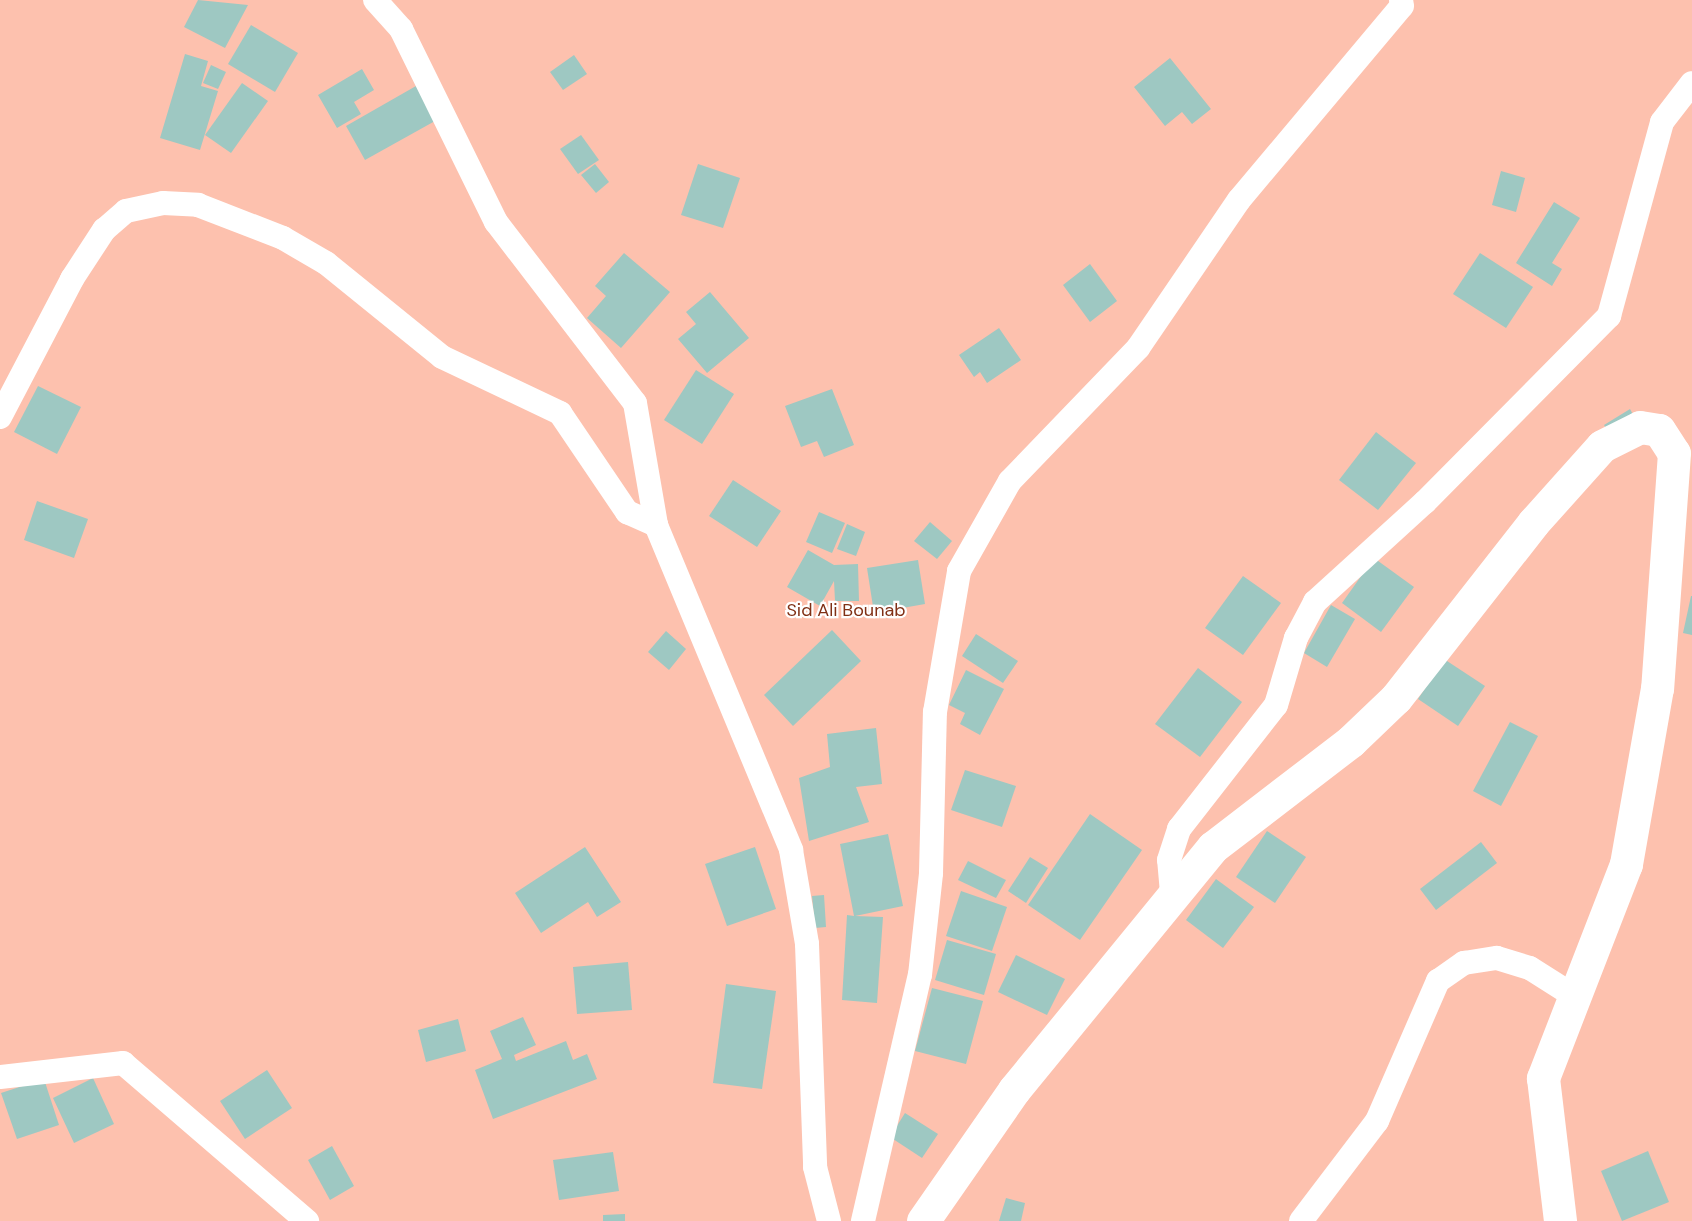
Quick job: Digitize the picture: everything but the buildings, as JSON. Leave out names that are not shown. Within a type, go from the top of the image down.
[{"type":"main road","points":[[923,1221],[1014,1090],[1172,894],[1233,827],[1352,741],[1396,698],[1533,523],[1602,446],[1640,427],[1659,430],[1674,453],[1657,688],[1626,864],[1543,1078],[1560,1221]]},
{"type":"street","points":[[375,0],[401,29],[496,222],[635,403],[656,525],[791,850],[807,944],[815,1167],[829,1221]]},
{"type":"street","points":[[863,1221],[920,975],[931,873],[935,712],[959,571],[1010,481],[1138,348],[1239,200],[1402,6],[1401,0]]},
{"type":"street","points":[[1172,894],[1169,860],[1179,829],[1276,705],[1296,638],[1315,602],[1425,502],[1609,316],[1662,122],[1692,83]]},
{"type":"street","points":[[0,417],[72,279],[104,230],[126,211],[163,203],[198,205],[283,238],[326,263],[441,357],[560,413],[627,512],[656,525]]},
{"type":"street","points":[[1301,1221],[1377,1121],[1444,976],[1464,963],[1497,958],[1530,968],[1574,996]]},
{"type":"street","points":[[0,1077],[123,1063],[307,1221]]},
{"type":"green space","name":"Sid Ali Bounab","points":[[0,0],[1692,0],[1692,1221],[0,1221]]}]
